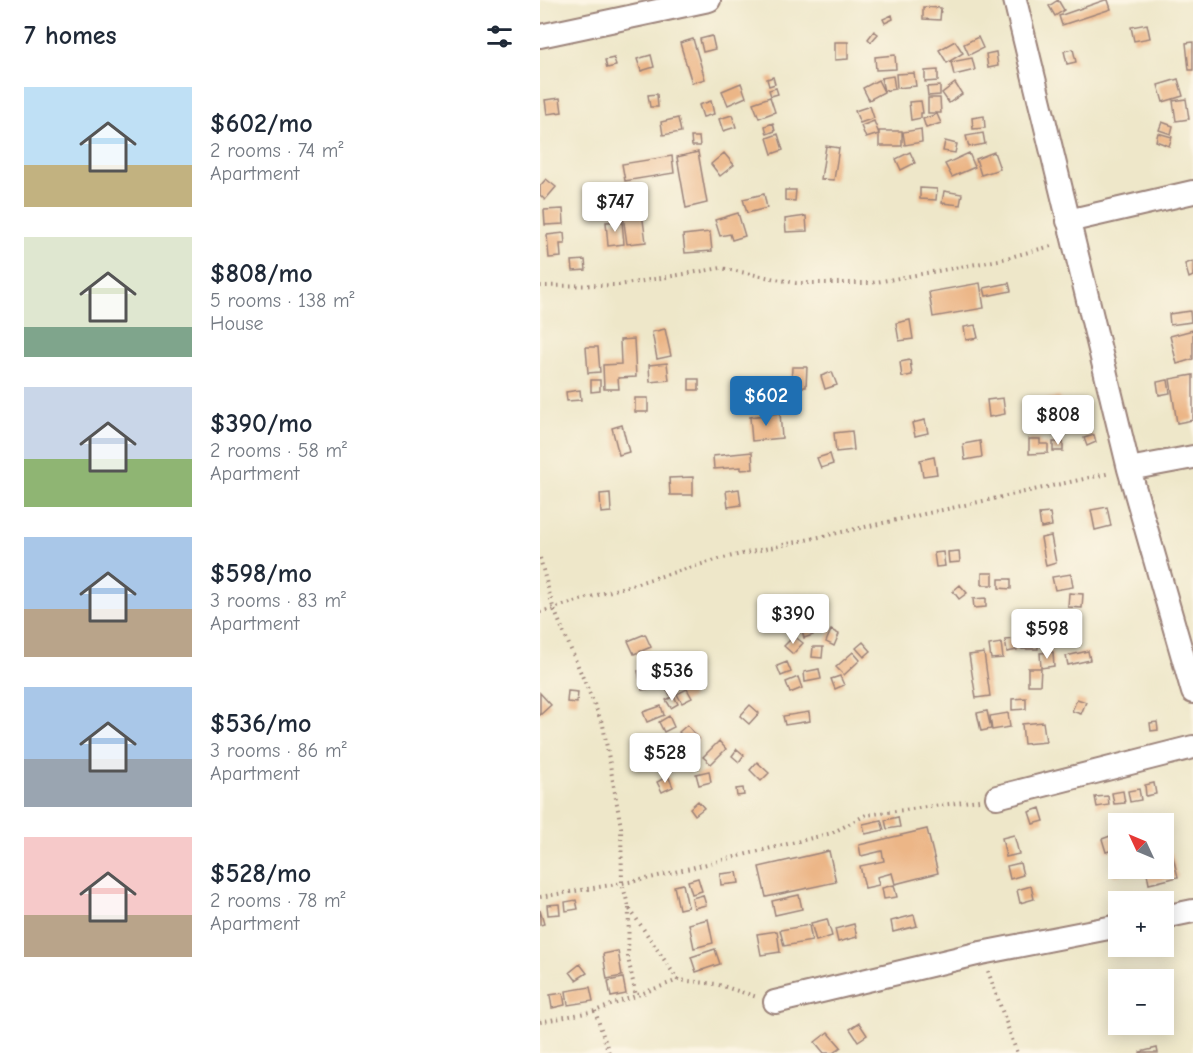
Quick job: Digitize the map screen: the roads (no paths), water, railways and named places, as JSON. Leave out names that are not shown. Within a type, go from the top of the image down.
[{"type":"street","points":[[540,36],[709,0]]},
{"type":"street","points":[[1015,0],[1129,469],[1193,693]]},
{"type":"street","points":[[1071,232],[1193,192]]},
{"type":"street","points":[[1129,469],[1193,457]]},
{"type":"street","points":[[997,797],[1193,747]]},
{"type":"street","points":[[1174,915],[1193,912]]},
{"type":"street","points":[[775,1002],[981,953],[1108,928]]}]
